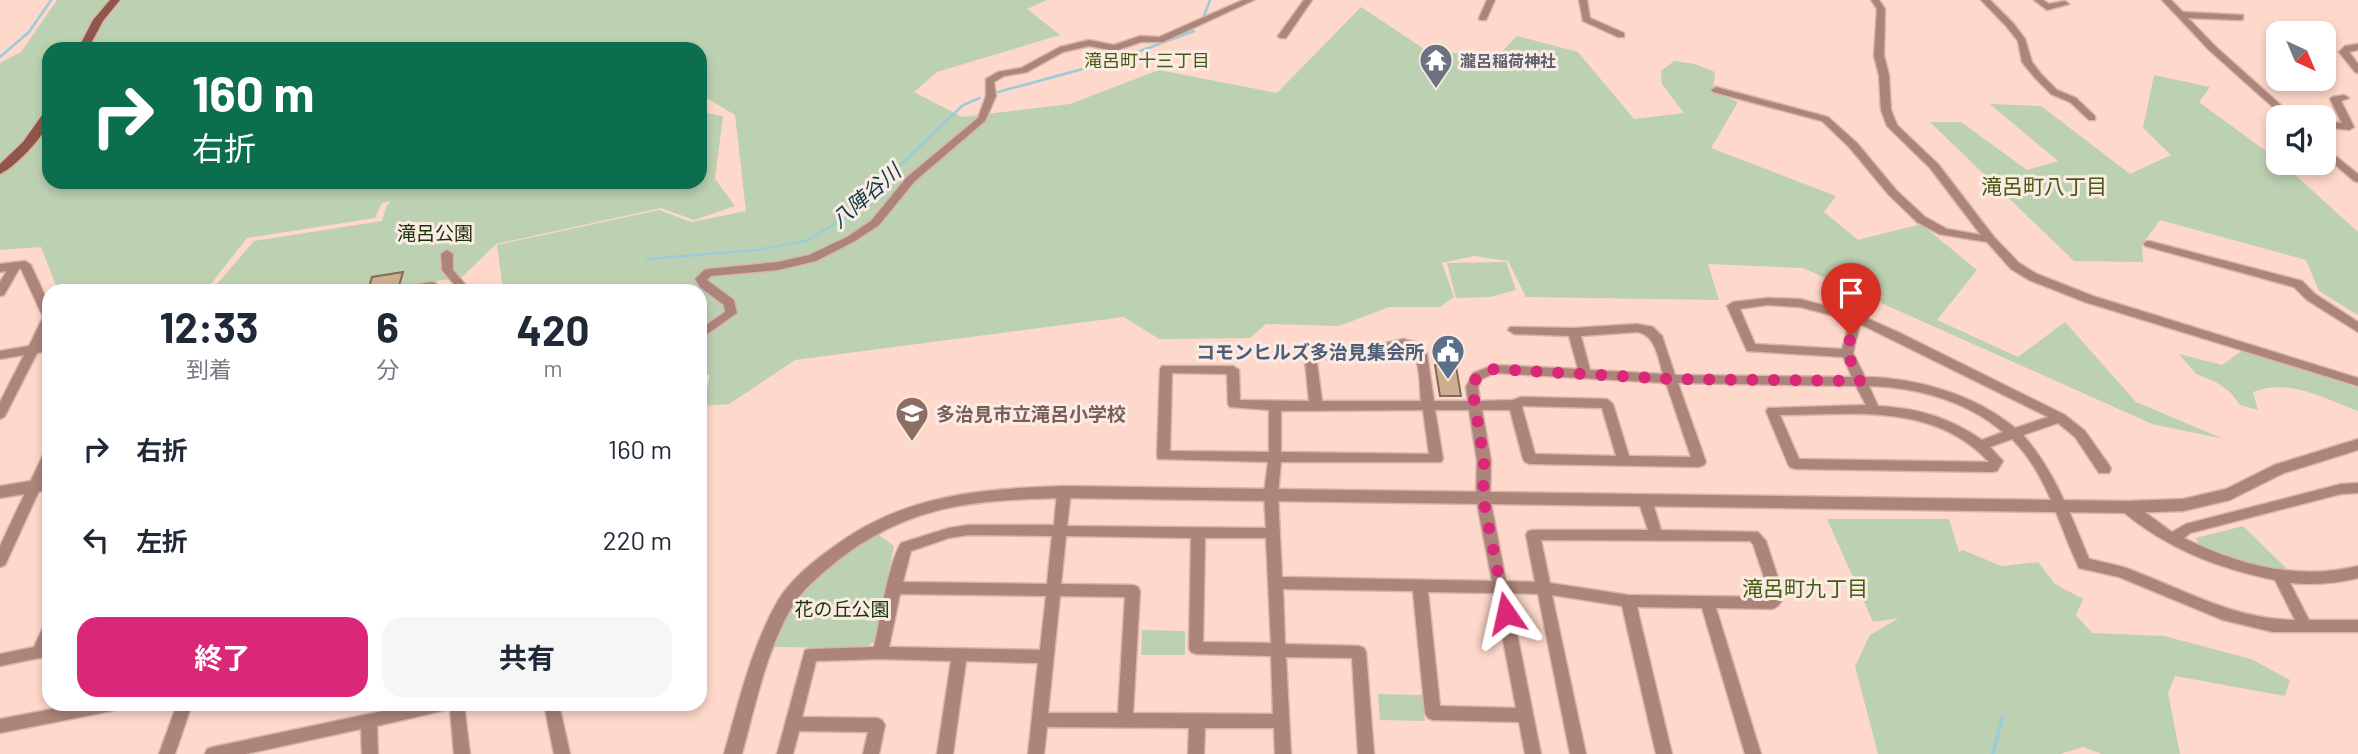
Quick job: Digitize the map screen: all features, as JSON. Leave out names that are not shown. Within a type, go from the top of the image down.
[{"type":"main road","points":[[87,42],[98,20],[115,0]]},
{"type":"main road","points":[[0,170],[17,158],[42,125]]},
{"type":"street","points":[[704,284],[701,279],[708,273],[778,266],[812,258],[851,239],[875,223],[905,185],[982,119],[991,96],[989,81],[994,78],[1024,70],[1060,50],[1088,43],[1115,48],[1140,39],[1160,40],[1250,0]]},
{"type":"street","points":[[1283,36],[1308,0]]},
{"type":"street","points":[[1483,18],[1491,0]]},
{"type":"street","points":[[1583,0],[1586,19],[1621,35]]},
{"type":"street","points":[[1875,0],[1881,9],[1879,56],[1884,75],[1886,110],[1892,126],[1934,166],[2014,266],[2033,277],[2067,290],[2358,382]]},
{"type":"street","points":[[1985,0],[2022,41],[2027,62],[2039,78],[2054,92],[2073,100],[2092,118]]},
{"type":"street","points":[[2038,0],[2047,7],[2064,4]]},
{"type":"street","points":[[2165,0],[2183,15],[2212,48],[2276,105]]},
{"type":"street","points":[[2183,15],[2240,16]]},
{"type":"street","points":[[2358,47],[2348,48],[2344,52],[2358,69]]},
{"type":"street","points":[[1716,90],[1825,119],[1839,129],[1878,177],[1927,223],[1956,235],[1990,239]]},
{"type":"street","points":[[2336,125],[2349,127],[2335,99],[2344,98]]},
{"type":"street","points":[[2336,160],[2358,179]]},
{"type":"street","points":[[2149,244],[2298,284],[2311,297],[2358,328]]},
{"type":"street","points":[[447,254],[444,264],[447,272],[459,284]]},
{"type":"street","points":[[0,268],[25,265],[42,302]]},
{"type":"street","points":[[0,292],[15,266]]},
{"type":"street","points":[[707,287],[730,303],[731,313],[707,330]]},
{"type":"street","points":[[1847,353],[1751,348],[1733,306],[1755,301],[1788,300],[1856,318],[1895,334],[1964,372],[2058,418],[2080,433],[2104,469]]},
{"type":"street","points":[[1856,318],[1847,353],[1875,412]]},
{"type":"street","points":[[1514,330],[1649,330],[1656,336],[1699,462],[1530,459],[1515,405]]},
{"type":"street","points":[[0,414],[42,331]]},
{"type":"street","points":[[1574,332],[1585,373]]},
{"type":"street","points":[[1316,405],[1311,361],[1320,355],[1350,355],[1403,343],[1414,346],[1421,354],[1430,404],[1436,460],[1163,456],[1166,369],[1233,370],[1234,404],[1275,406],[1430,404],[1515,405],[1521,401],[1607,404],[1624,461]]},
{"type":"street","points":[[0,355],[42,348]]},
{"type":"street","points":[[1532,754],[1483,498],[1484,461],[1472,387],[1477,376],[1494,369],[1670,379],[1894,382],[1924,388],[1962,402],[2013,434],[2032,452],[2059,504],[2084,564],[2130,575],[2224,614],[2273,626],[2358,626]]},
{"type":"street","points":[[1275,406],[1275,458],[1271,494],[1276,649],[1283,754]]},
{"type":"street","points":[[1772,411],[1875,412],[1925,416],[1954,428],[1981,444],[1996,461],[1992,467],[1795,464],[1772,411]]},
{"type":"street","points":[[1981,444],[2058,418]]},
{"type":"street","points":[[733,754],[760,662],[786,602],[806,578],[843,546],[903,512],[939,502],[988,494],[1064,492],[2127,507],[2183,505],[2230,494],[2279,469],[2358,444]]},
{"type":"street","points":[[0,492],[42,485]]},
{"type":"street","points":[[0,561],[42,485]]},
{"type":"street","points":[[2171,539],[2186,529],[2341,489],[2358,488]]},
{"type":"street","points":[[1036,754],[1064,492]]},
{"type":"street","points":[[1645,500],[1656,535]]},
{"type":"street","points":[[2127,507],[2141,521],[2171,539],[2233,564],[2279,575],[2331,578],[2358,572]]},
{"type":"street","points":[[880,653],[906,547],[922,540],[968,530],[1272,533]]},
{"type":"street","points":[[1198,531],[1196,649],[1359,652],[1366,754]]},
{"type":"street","points":[[1275,583],[1543,588],[1628,601],[1772,603],[1777,596],[1759,541],[1753,536],[1533,534],[1543,588],[1578,754]]},
{"type":"street","points":[[2279,575],[2304,624]]},
{"type":"street","points":[[1420,587],[1433,713],[1525,715]]},
{"type":"street","points":[[894,588],[1133,591],[1125,719]]},
{"type":"street","points":[[1628,601],[1664,754]]},
{"type":"street","points":[[1707,601],[1753,754]]},
{"type":"street","points":[[0,660],[42,651]]},
{"type":"street","points":[[785,754],[810,655],[880,653],[1046,657]]},
{"type":"street","points":[[945,754],[959,657]]},
{"type":"street","points":[[0,726],[76,711]]},
{"type":"street","points":[[167,754],[182,711]]},
{"type":"street","points":[[212,754],[414,711]]},
{"type":"street","points":[[458,711],[462,754]]},
{"type":"street","points":[[553,711],[562,754]]},
{"type":"street","points":[[1040,720],[1280,721]]},
{"type":"street","points":[[369,721],[370,754]]},
{"type":"street","points":[[1196,754],[1197,721]]},
{"type":"street","points":[[793,724],[877,725],[871,754]]},
{"type":"green space","name":"滝呂公園","points":[[57,0],[1047,0],[1027,9],[1060,35],[937,72],[914,92],[962,117],[1070,104],[1159,70],[1277,93],[1361,7],[1427,51],[1498,56],[1517,36],[1578,52],[1634,119],[1684,113],[1662,84],[1661,71],[1674,61],[1695,64],[1715,72],[1713,91],[1738,102],[1711,148],[1836,196],[1824,212],[1858,240],[1921,224],[1977,270],[1937,320],[2018,357],[2065,322],[2136,402],[2224,439],[2152,424],[1803,268],[1708,264],[1719,300],[1526,297],[1508,261],[1474,256],[1442,263],[1454,297],[1440,307],[1389,307],[1339,326],[1266,324],[1250,338],[1159,339],[1124,317],[795,360],[729,404],[707,406],[710,375],[707,375],[707,284],[502,284],[497,245],[659,210],[691,222],[746,211],[735,115],[707,98],[707,42],[42,42],[42,189],[707,189],[707,113],[723,116],[715,179],[735,206],[694,220],[661,208],[496,244],[462,277],[417,284],[217,284],[254,241],[382,221],[391,201],[382,203],[375,218],[247,238],[211,284],[56,284],[41,247],[0,250],[0,63],[21,52]]},
{"type":"green space","points":[[2154,75],[2210,87],[2199,102],[2266,151],[2266,175],[2295,175],[2358,232],[2358,315],[2319,291],[2306,260],[2160,220],[2142,245],[2143,262],[2074,261],[1930,122],[1961,122],[2027,170],[2058,161],[1990,104],[2041,106],[2130,174],[2171,155],[2143,128]]},
{"type":"green space","points":[[1506,262],[1516,290],[1490,297],[1456,298],[1447,263]]},
{"type":"green space","points":[[2243,350],[2358,388],[2358,411],[2306,391],[2280,387],[2253,392],[2258,410],[2240,405],[2230,392],[2216,382],[2196,374],[2179,354],[2222,365]]},
{"type":"green space","points":[[1827,519],[1949,519],[1959,552],[1963,550],[2001,566],[2038,562],[2055,584],[2083,599],[2076,615],[2092,633],[2164,636],[2251,659],[2290,680],[2285,696],[2175,676],[2168,693],[2180,754],[2102,754],[2083,747],[2060,754],[1878,754],[1855,666],[1870,635],[1899,618],[1873,622]]},
{"type":"green space","points":[[2243,526],[2290,572],[2243,564],[2199,546],[2196,538]]},
{"type":"green space","name":"花の丘公園","points":[[875,532],[894,546],[875,641],[865,648],[773,647],[791,610],[814,581]]},
{"type":"green space","points":[[1142,630],[1185,631],[1185,655],[1141,655]]},
{"type":"green space","points":[[1378,694],[1422,695],[1425,721],[1380,720]]},
{"type":"building","points":[[403,272],[400,284],[370,284],[372,277]]},
{"type":"building","name":"コモンヒルズ多治見集会所","points":[[1435,365],[1456,366],[1461,396],[1440,396]]},
{"type":"waterway","points":[[0,57],[29,32],[51,0]]},
{"type":"waterway","name":"八陣谷川","points":[[1203,18],[1210,0]]},
{"type":"waterway","name":"八陣谷川","points":[[998,92],[1116,60],[1194,31]]},
{"type":"waterway","name":"八陣谷川","points":[[647,259],[757,250],[806,241],[846,217],[963,105],[980,98]]},
{"type":"waterway","points":[[1993,754],[2002,718]]},
{"type":"place","name":"瀧呂稲荷神社","points":[[1436,90]]},
{"type":"place","name":"コモンヒルズ多治見集会所","points":[[1448,381]]},
{"type":"place","name":"多治見市立滝呂小学校","points":[[912,443]]},
{"type":"district","name":"滝呂町十三丁目","points":[[1147,60]]},
{"type":"district","name":"滝呂町八丁目","points":[[2044,185]]},
{"type":"district","name":"滝呂町九丁目","points":[[1805,587]]},
{"type":"route","points":[[1506,613],[1483,498],[1484,461],[1472,387],[1477,376],[1494,369],[1670,379],[1860,381],[1847,353],[1851,335]]}]
